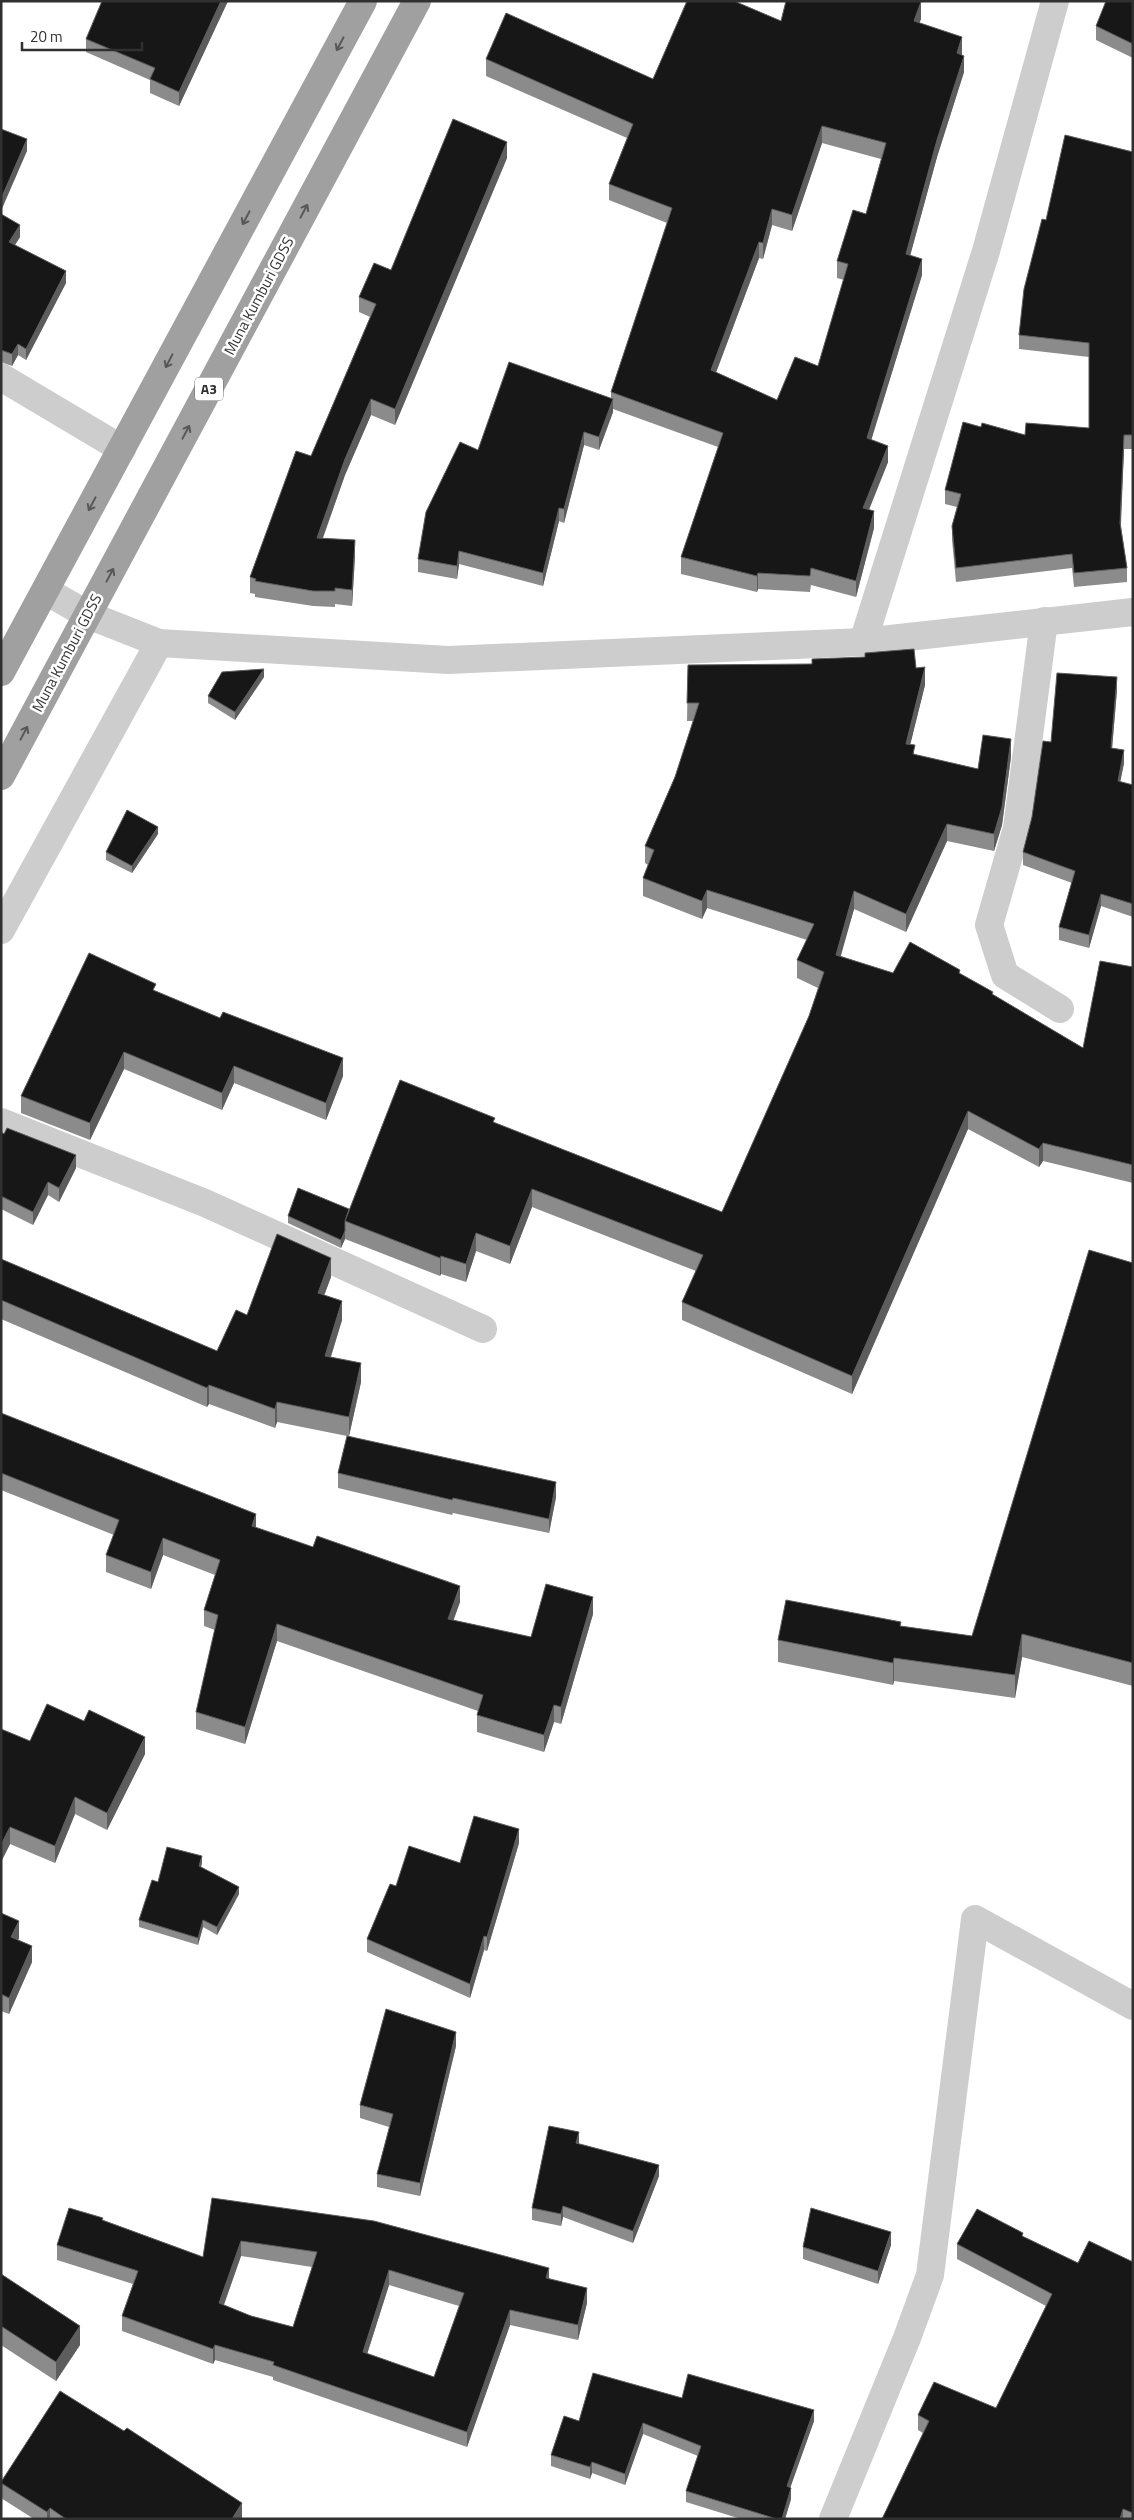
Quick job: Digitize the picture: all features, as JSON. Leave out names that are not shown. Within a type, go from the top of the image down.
[{"type":"highway","points":[[1,672],[363,1]]},
{"type":"highway","name":"Muna Kumburi GDSS","points":[[1,776],[417,1]]},
{"type":"street","points":[[863,642],[986,251],[1055,1]]},
{"type":"street","points":[[1,378],[122,449]]},
{"type":"street","points":[[46,591],[88,615],[158,643],[448,660],[863,642],[1133,612]]},
{"type":"street","points":[[1044,621],[1017,828],[989,924],[1005,974],[1060,1008]]},
{"type":"street","points":[[1,930],[158,643]]},
{"type":"street","points":[[1,1122],[205,1203],[483,1329]]},
{"type":"street","points":[[833,2519],[907,2338],[930,2275],[975,1919],[1133,2006]]},
{"type":"building","points":[[102,1],[221,1],[179,92],[150,79],[155,68],[86,39]]},
{"type":"building","points":[[687,1],[734,1],[781,21],[786,1],[917,1],[921,2],[914,21],[962,37],[957,53],[964,56],[937,140],[906,254],[922,259],[867,438],[888,446],[863,508],[874,511],[856,581],[811,568],[810,576],[758,573],[757,576],[681,557],[723,433],[611,392],[672,208],[609,184],[633,124],[486,59],[506,13],[653,79]],"holes":[[[822,126],[886,143],[866,214],[853,210],[837,261],[848,264],[818,366],[795,357],[777,400],[711,370],[759,242],[763,243],[772,209],[792,215]]]},
{"type":"building","points":[[1106,1],[1133,1],[1133,44],[1096,26]]},
{"type":"building","points":[[453,119],[507,142],[395,409],[371,399],[345,459],[317,538],[355,540],[352,590],[335,588],[335,591],[313,591],[255,581],[256,579],[250,577],[296,451],[311,456],[376,304],[359,297],[374,263],[391,270]]},
{"type":"building","points":[[1,129],[27,139],[1,199]]},
{"type":"building","points":[[1065,135],[1133,152],[1133,435],[1124,435],[1120,523],[1127,568],[1074,573],[1072,554],[956,568],[952,526],[961,494],[945,490],[963,422],[981,427],[982,423],[1025,435],[1026,423],[1089,428],[1089,343],[1019,335],[1024,289],[1042,219],[1046,220]]},
{"type":"building","points":[[1,214],[20,225],[9,242],[66,271],[26,349],[18,344],[12,354],[1,350]]},
{"type":"building","points":[[509,362],[613,399],[599,437],[584,432],[564,509],[559,508],[543,573],[459,551],[457,566],[418,559],[426,512],[460,442],[478,450]]},
{"type":"building","points":[[914,649],[916,668],[925,667],[906,744],[915,745],[913,754],[978,769],[983,735],[1011,739],[1002,807],[994,834],[947,824],[906,914],[854,891],[836,955],[893,973],[910,942],[960,970],[959,973],[993,992],[992,994],[1083,1048],[1100,961],[1133,967],[1133,1165],[1043,1143],[1039,1149],[968,1111],[852,1376],[682,1302],[703,1255],[532,1189],[510,1246],[476,1233],[466,1264],[441,1256],[440,1258],[345,1221],[400,1080],[495,1118],[493,1122],[722,1212],[809,1016],[824,972],[797,960],[814,924],[707,890],[702,901],[643,878],[654,850],[645,846],[675,777],[699,703],[687,703],[688,665],[812,664],[812,659],[865,657],[865,653]]},
{"type":"building","points":[[264,669],[235,712],[208,696],[222,672]]},
{"type":"building","points":[[1057,673],[1117,677],[1111,748],[1124,750],[1118,781],[1133,785],[1133,904],[1101,894],[1089,935],[1059,927],[1075,871],[1023,852],[1032,817],[1043,741],[1051,742]]},
{"type":"building","points":[[127,810],[158,827],[132,866],[106,852]]},
{"type":"building","points":[[89,953],[156,984],[153,990],[220,1018],[223,1012],[343,1058],[326,1103],[234,1066],[222,1093],[124,1052],[90,1123],[21,1096]]},
{"type":"building","points":[[7,1128],[76,1155],[59,1188],[48,1182],[33,1212],[1,1196],[1,1132],[4,1134]]},
{"type":"building","points":[[298,1188],[349,1209],[345,1221],[345,1231],[341,1240],[288,1216]]},
{"type":"building","points":[[277,1234],[331,1258],[318,1293],[342,1301],[325,1356],[361,1363],[349,1417],[277,1402],[275,1409],[209,1385],[207,1388],[1,1300],[1,1259],[217,1351],[236,1310],[247,1315]]},
{"type":"building","points":[[1089,1250],[1133,1263],[1133,1663],[1022,1634],[1015,1675],[894,1658],[893,1663],[778,1640],[786,1600],[901,1622],[900,1626],[972,1636]]},
{"type":"building","points":[[1,1413],[256,1514],[252,1526],[313,1547],[317,1536],[460,1586],[448,1619],[531,1637],[546,1584],[593,1597],[561,1707],[554,1705],[544,1735],[477,1715],[483,1695],[277,1624],[245,1727],[196,1712],[218,1615],[204,1610],[220,1560],[163,1538],[151,1572],[106,1555],[119,1520],[1,1473]]},
{"type":"building","points":[[347,1436],[556,1482],[549,1519],[453,1498],[452,1500],[338,1473]]},
{"type":"building","points":[[47,1704],[84,1721],[89,1710],[145,1737],[107,1813],[75,1797],[55,1846],[10,1827],[1,1845],[1,1729],[30,1741]]},
{"type":"building","points":[[474,1816],[519,1829],[487,1937],[484,1936],[470,1984],[367,1939],[390,1884],[396,1886],[409,1846],[460,1863]]},
{"type":"building","points":[[167,1847],[202,1856],[199,1866],[239,1887],[217,1927],[203,1920],[198,1938],[139,1920],[152,1880],[158,1882]]},
{"type":"building","points":[[1,1913],[19,1921],[11,1937],[32,1946],[9,1998],[1,1994]]},
{"type":"building","points":[[386,2009],[456,2032],[420,2183],[377,2174],[393,2114],[360,2105]]},
{"type":"building","points":[[549,2126],[579,2132],[576,2143],[659,2165],[633,2231],[563,2206],[561,2214],[532,2208]]},
{"type":"building","points":[[212,2198],[374,2221],[549,2268],[546,2278],[587,2288],[578,2325],[510,2310],[467,2432],[273,2365],[274,2362],[215,2345],[213,2349],[122,2316],[138,2271],[57,2245],[69,2208],[103,2218],[102,2220],[203,2257]],"holes":[[[241,2241],[317,2252],[293,2327],[251,2316],[219,2303]],[[389,2270],[464,2293],[434,2377],[363,2352]]]},
{"type":"building","points":[[811,2208],[891,2232],[878,2271],[803,2247]]},
{"type":"building","points":[[977,2209],[1023,2233],[1022,2236],[1078,2263],[1089,2241],[1133,2262],[1133,2513],[1123,2509],[1120,2519],[882,2519],[929,2421],[918,2415],[934,2382],[996,2408],[1052,2294],[957,2244]]},
{"type":"building","points":[[1,2274],[80,2326],[56,2362],[1,2326]]},
{"type":"building","points":[[593,2373],[682,2398],[688,2374],[814,2410],[787,2486],[791,2488],[782,2519],[686,2491],[701,2446],[643,2423],[625,2474],[592,2462],[590,2467],[551,2455],[564,2416],[579,2421]]},
{"type":"building","points":[[60,2391],[124,2431],[127,2428],[242,2503],[232,2519],[66,2519],[50,2508],[47,2512],[1,2483]]}]
